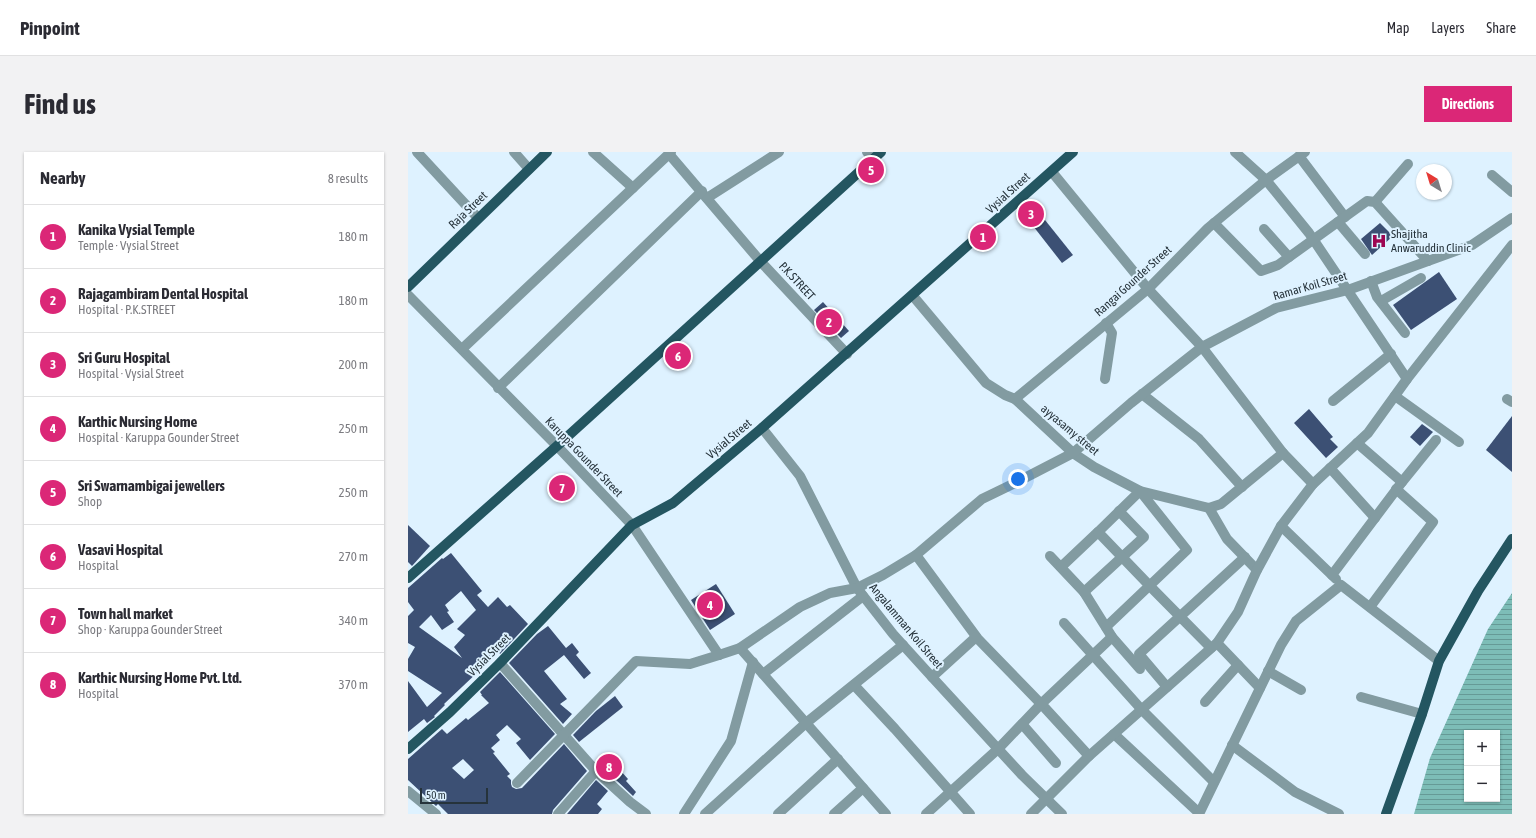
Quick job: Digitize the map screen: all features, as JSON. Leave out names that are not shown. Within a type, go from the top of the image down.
[{"type":"main road","name":"Raja Street","points":[[408,287],[547,152]]},
{"type":"main road","name":"Vysial Street","points":[[408,749],[450,712],[500,663],[632,525],[673,503],[762,428],[913,296],[1073,152]]},
{"type":"main road","points":[[408,578],[761,262],[874,154]]},
{"type":"main road","points":[[1386,814],[1422,714],[1439,661],[1478,591],[1512,539]]},
{"type":"street","points":[[417,152],[478,218]]},
{"type":"street","points":[[514,152],[529,169]]},
{"type":"street","points":[[593,152],[633,188]]},
{"type":"street","points":[[498,388],[705,195],[779,152]]},
{"type":"street","points":[[1235,152],[1266,180],[1314,240],[1408,379]]},
{"type":"street","points":[[462,349],[670,153]]},
{"type":"street","name":"P.K.STREET","points":[[670,153],[761,262],[847,354]]},
{"type":"street","points":[[1302,154],[1341,220],[1365,254]]},
{"type":"street","name":"Rangai Gounder Street","points":[[1015,399],[1148,289],[1214,223],[1266,180],[1302,154]]},
{"type":"street","points":[[1374,202],[1408,164]]},
{"type":"street","points":[[1052,172],[1148,289],[1202,347],[1284,453],[1313,484]]},
{"type":"street","points":[[1492,175],[1512,192]]},
{"type":"street","points":[[1214,223],[1261,271],[1278,265],[1367,201],[1374,202],[1428,261]]},
{"type":"street","name":"Ramar Koil Street","points":[[860,592],[883,575],[916,555],[982,498],[1073,453],[1142,394],[1202,347],[1276,308],[1348,290],[1472,245],[1512,218]]},
{"type":"street","points":[[1264,228],[1289,257]]},
{"type":"street","points":[[1031,814],[1089,756],[1214,646],[1238,612],[1257,570],[1281,526],[1313,484],[1368,434],[1408,379],[1512,245]]},
{"type":"street","points":[[1381,301],[1421,278]]},
{"type":"street","points":[[1371,281],[1377,297],[1406,333]]},
{"type":"street","name":"Karuppa Gounder Street","points":[[408,295],[462,349],[498,388],[557,446],[632,525],[719,655]]},
{"type":"street","name":"ayyasamy street","points":[[913,296],[986,383],[1005,395],[1015,399],[1073,453],[1094,467],[1140,491],[1209,508]]},
{"type":"street","points":[[1105,379],[1112,333],[1106,323]]},
{"type":"street","points":[[1333,401],[1391,354]]},
{"type":"street","points":[[1142,394],[1199,439],[1242,487]]},
{"type":"street","points":[[1396,396],[1459,442]]},
{"type":"street","name":"Angalamman Koil Street","points":[[762,428],[800,476],[860,592],[903,645],[932,677],[1046,800],[1062,814]]},
{"type":"street","points":[[1332,575],[1399,486],[1436,440]]},
{"type":"street","points":[[1357,443],[1433,522],[1370,607]]},
{"type":"street","points":[[1257,570],[1226,539],[1209,508],[1221,504],[1284,453]]},
{"type":"street","points":[[1330,468],[1375,518]]},
{"type":"street","points":[[1061,567],[1140,491],[1187,550],[1106,627]]},
{"type":"street","points":[[1084,592],[1144,537],[1119,512]]},
{"type":"street","points":[[1281,526],[1341,585],[1439,661]]},
{"type":"street","points":[[1098,532],[1180,617],[1238,665],[1260,688]]},
{"type":"street","points":[[916,555],[976,637],[1089,756]]},
{"type":"street","points":[[1050,556],[1084,592],[1112,637],[1140,669]]},
{"type":"street","points":[[1167,687],[1139,654],[1245,558]]},
{"type":"street","points":[[1114,734],[1199,814],[1281,645],[1296,621],[1341,585]]},
{"type":"street","points":[[517,783],[636,661],[690,664],[740,648],[800,606],[830,593],[860,592]]},
{"type":"street","points":[[763,674],[860,592]]},
{"type":"street","points":[[1064,623],[1142,710],[1214,782]]},
{"type":"street","points":[[932,677],[976,637]]},
{"type":"street","points":[[926,814],[998,749],[1041,704],[1112,637]]},
{"type":"street","points":[[705,814],[806,723],[903,645]]},
{"type":"street","points":[[740,648],[886,814]]},
{"type":"street","points":[[684,814],[731,742],[753,662]]},
{"type":"street","points":[[500,663],[596,771],[630,802],[646,814]]},
{"type":"street","points":[[1205,702],[1238,665]]},
{"type":"street","points":[[1268,671],[1301,690]]},
{"type":"street","points":[[854,685],[895,728],[970,814]]},
{"type":"street","points":[[1360,697],[1422,714]]},
{"type":"street","points":[[1022,724],[1056,763]]},
{"type":"street","points":[[1232,745],[1295,792],[1339,814]]},
{"type":"street","points":[[778,814],[838,759]]},
{"type":"street","points":[[558,814],[596,771]]},
{"type":"street","points":[[834,814],[863,788]]},
{"type":"street","points":[[408,791],[436,814]]},
{"type":"shaded area","points":[[1512,593],[1512,814],[1414,814],[1430,758],[1488,629]]},
{"type":"building","points":[[1029,200],[1073,255],[1062,263],[1019,208]]},
{"type":"building","points":[[1380,223],[1393,236],[1372,255],[1361,239]]},
{"type":"building","points":[[1439,272],[1457,299],[1411,330],[1393,305]]},
{"type":"building","points":[[823,302],[849,331],[841,338],[814,310]]},
{"type":"building","points":[[678,347],[687,358],[677,367],[667,356]]},
{"type":"building","points":[[1309,409],[1333,437],[1330,439],[1338,447],[1326,458],[1294,423]]},
{"type":"building","points":[[1512,416],[1512,472],[1486,450]]},
{"type":"building","points":[[1422,424],[1433,432],[1420,446],[1410,437]]},
{"type":"building","points":[[408,525],[430,546],[412,566],[408,562]]},
{"type":"building","points":[[451,553],[482,591],[477,595],[488,607],[498,597],[507,607],[510,605],[528,624],[500,654],[499,652],[444,704],[445,705],[434,716],[435,717],[427,723],[424,719],[408,732],[408,681],[427,707],[442,693],[408,671],[408,659],[415,647],[408,643],[408,616],[414,610],[408,602],[408,588],[442,558],[443,559]],"holes":[[[461,591],[476,610],[457,629],[465,635],[454,647],[462,658],[419,627],[431,615],[442,630],[454,622],[447,612],[449,611],[445,605]]]},
{"type":"building","points":[[716,584],[735,614],[710,630],[691,600]]},
{"type":"building","points":[[548,626],[566,648],[572,643],[579,652],[576,655],[591,673],[584,679],[564,655],[544,671],[567,699],[560,704],[572,714],[563,724],[509,663],[537,634]]},
{"type":"building","points":[[500,672],[555,734],[530,760],[516,743],[521,739],[507,725],[496,735],[500,740],[491,748],[495,752],[493,753],[510,774],[507,776],[511,780],[512,787],[516,789],[522,788],[564,744],[587,771],[553,810],[552,814],[448,814],[438,804],[436,806],[408,780],[408,759],[442,729],[447,734],[466,718],[468,720],[489,703],[480,692]],"holes":[[[463,759],[474,770],[464,779],[452,768]]]},
{"type":"building","points":[[615,696],[623,707],[579,742],[573,735],[596,711]]},
{"type":"building","points":[[606,753],[628,779],[626,781],[636,792],[633,796],[597,762]]},
{"type":"building","points":[[596,780],[608,791],[597,804],[602,809],[598,814],[567,814]]},
{"type":"place","name":"Sri Swarnambigai jewellers","points":[[871,170]]},
{"type":"place","name":"Sri Guru Hospital","points":[[1031,214]]},
{"type":"place","name":"Kanika Vysial Temple","points":[[983,237]]},
{"type":"place","name":"Shajitha Anwaruddin Clinic","points":[[1379,241]]},
{"type":"place","name":"Rajagambiram Dental Hospital","points":[[829,322]]},
{"type":"place","name":"Vasavi Hospital","points":[[678,356]]},
{"type":"place","name":"Town hall market","points":[[562,488]]},
{"type":"place","name":"Karthic Nursing Home","points":[[710,605]]},
{"type":"place","name":"Karthic Nursing Home Pvt. Ltd.","points":[[609,767]]}]
